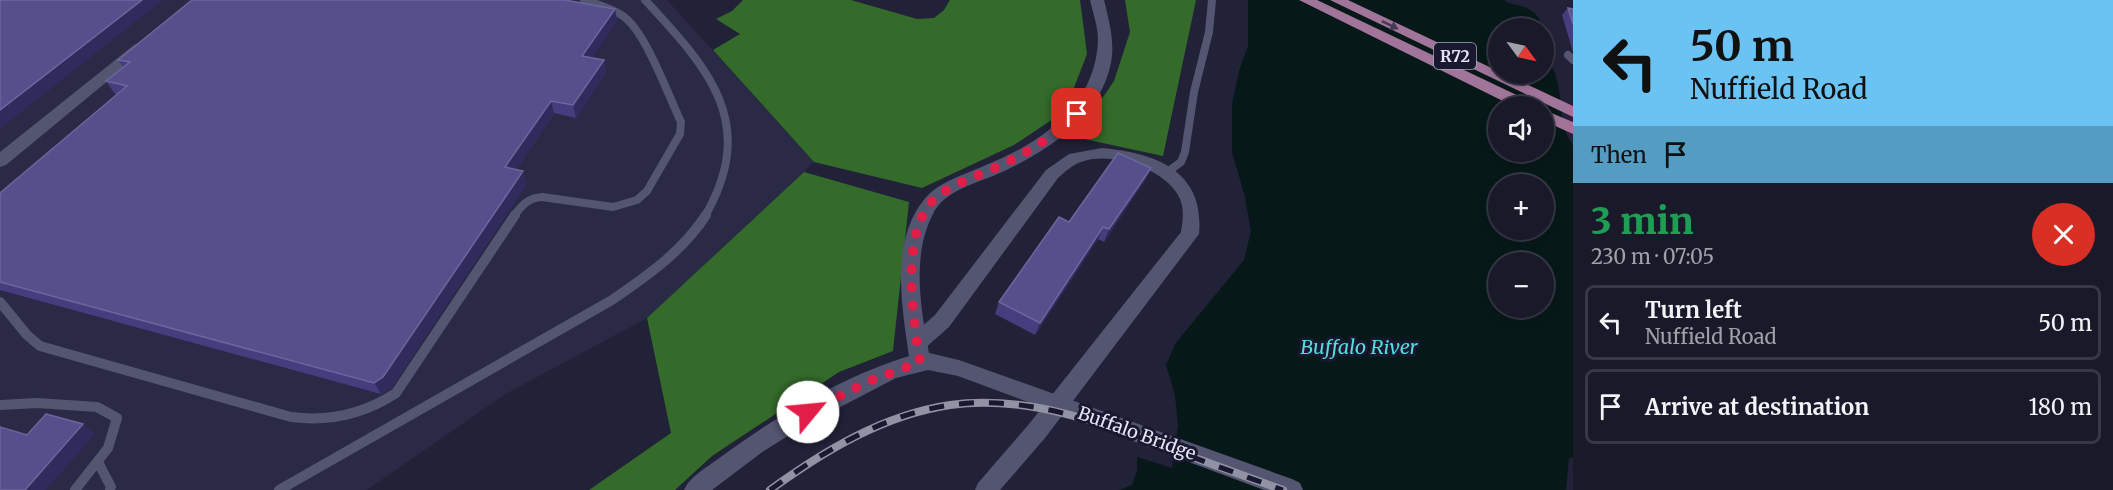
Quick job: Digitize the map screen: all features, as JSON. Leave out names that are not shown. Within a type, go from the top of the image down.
[{"type":"main road","name":"R72","points":[[1306,0],[1504,96]]},
{"type":"main road","name":"R72","points":[[1337,0],[1573,112]]},
{"type":"main road","points":[[1554,120],[1573,129]]},
{"type":"street","points":[[918,352],[912,298],[912,266],[919,226],[924,212],[938,196],[951,187],[1025,153],[1056,132],[1077,114],[1096,88],[1104,59],[1105,41],[1097,0]]},
{"type":"street","points":[[0,161],[153,37]]},
{"type":"street","points":[[694,490],[750,447],[918,352],[1052,174],[1072,159],[1082,155],[1107,153],[1124,155],[1152,164],[1186,191],[1191,201],[1194,221],[1190,234],[1037,431],[986,490]]},
{"type":"street","name":"Buffalo Bridge","points":[[918,352],[942,364],[981,376],[1292,490]]},
{"type":"lane","points":[[0,302],[27,335],[40,346],[291,417],[309,421],[365,410],[383,402],[396,393],[522,205],[532,198],[542,197],[613,207],[637,200],[647,191],[681,134],[681,123],[637,29],[623,15],[584,0]]},
{"type":"lane","points":[[279,490],[621,293],[674,252],[696,229],[711,206],[722,182],[726,164],[727,120],[719,97],[701,65],[645,0]]},
{"type":"lane","points":[[1166,173],[1181,162],[1185,152],[1194,92],[1209,32],[1212,0]]},
{"type":"lane","points":[[0,405],[97,407],[117,418],[116,435],[75,490]]},
{"type":"lane","points":[[98,462],[110,490]]},
{"type":"shaded area","points":[[0,0],[667,0],[814,162],[647,318],[504,395],[367,490],[0,490]]},
{"type":"green space","points":[[743,0],[851,0],[917,19],[934,18],[944,10],[950,0],[1080,0],[1087,54],[1065,111],[1014,145],[922,188],[814,162],[713,50],[740,34],[716,19],[732,11]]},
{"type":"green space","points":[[1125,0],[1196,0],[1163,156],[1084,139],[1082,128],[1114,81],[1130,32]]},
{"type":"green space","points":[[804,172],[909,202],[893,351],[839,372],[712,456],[675,490],[589,490],[671,433],[647,318]]},
{"type":"water","name":"Buffalo River","points":[[1248,0],[1505,0],[1534,12],[1538,18],[1488,18],[1488,84],[1554,84],[1554,71],[1567,136],[1573,145],[1573,458],[1569,458],[1566,490],[1119,490],[1132,485],[1137,470],[1137,457],[1172,468],[1178,426],[1175,395],[1166,365],[1175,344],[1244,260],[1251,231],[1245,197],[1232,152],[1232,104],[1239,71],[1248,46]]},
{"type":"building","points":[[0,0],[142,0],[0,110]]},
{"type":"building","points":[[192,0],[565,0],[615,9],[582,56],[604,60],[573,105],[551,101],[505,167],[523,171],[383,377],[374,383],[0,282],[0,193],[127,86],[106,81],[130,62],[118,60]]},
{"type":"building","points":[[1568,8],[1573,9],[1573,24]]},
{"type":"building","points":[[1118,153],[1151,168],[1109,229],[1103,227],[1040,323],[999,302],[1059,217],[1069,222]]},
{"type":"building","points":[[46,414],[83,424],[25,490],[0,490],[0,427],[27,435]]},
{"type":"railway","points":[[770,490],[811,462],[878,426],[925,410],[979,403],[1037,408],[1094,422],[1283,490]]},
{"type":"route","points":[[808,412],[870,381],[920,362],[912,298],[912,266],[915,244],[924,212],[930,203],[951,187],[1025,153],[1062,128],[1077,114]]}]
